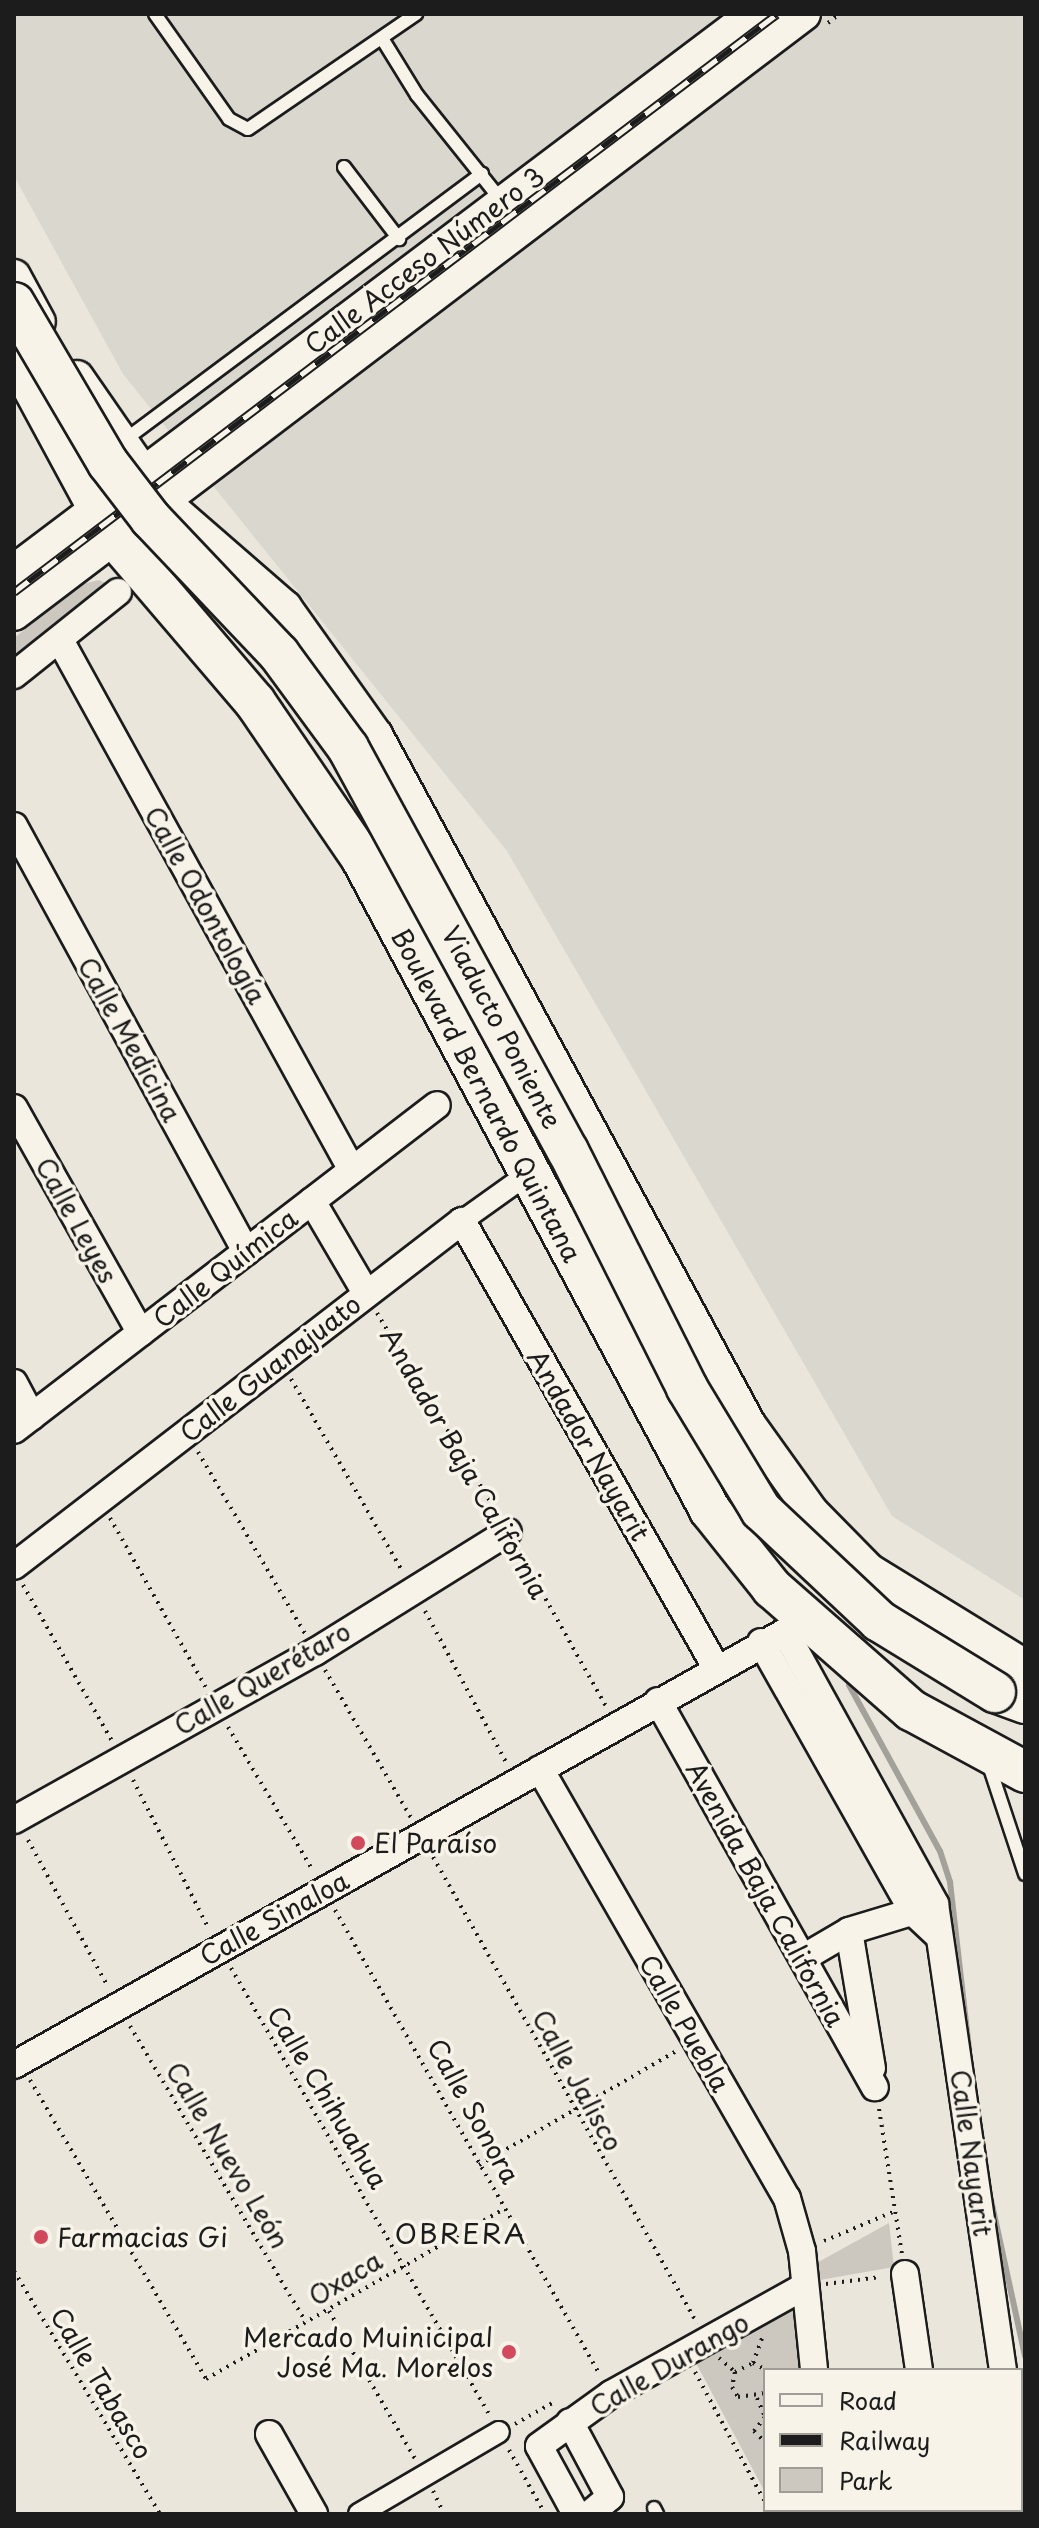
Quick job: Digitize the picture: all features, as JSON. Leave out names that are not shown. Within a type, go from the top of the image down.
[{"type":"main road","name":"Viaducto Poniente","points":[[14,303],[108,463],[151,519],[279,654],[348,748],[568,1151],[687,1388],[761,1510],[879,1621],[1010,1697]]},
{"type":"main road","name":"Boulevard Bernardo Quintana","points":[[14,352],[105,522],[255,702],[362,859],[665,1433],[749,1562],[911,1710],[1025,1772]]},
{"type":"street","name":"Calle Acceso Número 3","points":[[105,522],[144,473],[753,14]]},
{"type":"street","name":"Calle Acceso Número 3","points":[[105,522],[163,501],[804,14]]},
{"type":"street","points":[[14,276],[163,501],[285,607],[376,735],[749,1424],[812,1512],[869,1570],[1025,1666]]},
{"type":"street","points":[[14,571],[105,522]]},
{"type":"street","points":[[14,614],[105,522]]},
{"type":"street","points":[[14,675],[118,592]]},
{"type":"street","name":"Calle Odontología","points":[[60,640],[352,1170]]},
{"type":"street","name":"Calle Medicina","points":[[14,826],[246,1252]]},
{"type":"street","name":"Calle Química","points":[[23,1424],[437,1105]]},
{"type":"street","name":"Calle Leyes","points":[[14,1108],[141,1333]]},
{"type":"street","name":"Calle Guanajuato","points":[[14,1566],[366,1293],[528,1174]]},
{"type":"street","points":[[312,1201],[366,1293]]},
{"type":"street","name":"Andador Nayarit","points":[[462,1221],[717,1669]]},
{"type":"street","points":[[14,1383],[23,1424]]},
{"type":"street","name":"Calle Querétaro","points":[[16,1819],[315,1652],[508,1532]]},
{"type":"street","name":"Calle Sinaloa","points":[[17,2063],[761,1642],[785,1632]]},
{"type":"street","name":"Calle Nayarit","points":[[785,1632],[939,1936],[1003,2368]]},
{"type":"street","name":"Calle Nayarit","points":[[761,1642],[924,1908]]},
{"type":"street","name":"Avenida Baja California","points":[[658,1701],[875,2087]]},
{"type":"street","name":"Calle Puebla","points":[[540,1769],[787,2198],[802,2251],[803,2287],[814,2368]]},
{"type":"street","points":[[803,1958],[849,1931],[924,1908]]},
{"type":"street","name":"Avenida Baja California","points":[[849,1931],[875,2087]]},
{"type":"street","points":[[905,2274],[919,2368]]},
{"type":"street","name":"Calle Durango","points":[[576,2514],[539,2447],[611,2394],[803,2287]]},
{"type":"street","points":[[570,2422],[610,2497],[590,2514]]},
{"type":"street","points":[[359,2514],[499,2432]]},
{"type":"street","points":[[269,2434],[314,2514]]},
{"type":"lane","points":[[155,14],[229,119],[248,129],[383,40],[416,14]]},
{"type":"lane","points":[[383,40],[417,95],[502,201]]},
{"type":"lane","points":[[344,167],[399,239]]},
{"type":"lane","points":[[122,442],[399,239],[482,174]]},
{"type":"lane","points":[[984,1751],[1025,1874]]},
{"type":"path","name":"Andador Baja California","points":[[366,1293],[508,1532],[617,1726]]},
{"type":"path","name":"Calle Nuevo León","points":[[16,1819],[118,2006],[306,2322]]},
{"type":"path","name":"Calle Jalisco","points":[[421,1836],[573,2110],[696,2346],[763,2497]]},
{"type":"path","name":"Calle Sonora","points":[[324,1890],[611,2394]]},
{"type":"path","name":"Calle Chihuahua","points":[[220,1949],[405,2262],[545,2514]]},
{"type":"path","points":[[479,2165],[694,2040]]},
{"type":"path","name":"Oxaca","points":[[17,2063],[206,2379],[329,2310],[405,2262],[504,2209]]},
{"type":"path","points":[[803,2287],[905,2274],[875,2087]]},
{"type":"path","points":[[802,2251],[895,2211]]},
{"type":"path","name":"Calle Tabasco","points":[[14,2271],[160,2514]]},
{"type":"path","points":[[329,2310],[425,2475],[444,2514]]},
{"type":"path","points":[[753,2363],[763,2368]]},
{"type":"path","points":[[735,2372],[732,2387],[738,2397],[757,2398],[763,2394]]},
{"type":"path","points":[[757,2398],[763,2412]]},
{"type":"path","points":[[763,2420],[754,2431],[763,2440]]},
{"type":"shaded area","points":[[14,14],[1025,14],[1025,1600],[892,1516],[507,851],[123,374],[14,176]]},
{"type":"green space","points":[[99,580],[110,585],[14,658],[14,638],[83,584]]},
{"type":"green space","points":[[889,2223],[894,2267],[814,2281],[813,2265]]},
{"type":"green space","points":[[794,2291],[804,2368],[763,2368],[763,2488],[689,2350]]},
{"type":"waterway","points":[[849,1685],[940,1851],[950,1882],[969,2050]]},
{"type":"waterway","points":[[991,2200],[1025,2356]]},
{"type":"railway","points":[[14,592],[777,14]]},
{"type":"place","name":"El Paraíso","points":[[358,1843]]},
{"type":"place","name":"Farmacias Gi","points":[[41,2237]]},
{"type":"place","name":"Mercado Muinicipal José Ma. Morelos","points":[[509,2352]]},
{"type":"district","name":"OBRERA","points":[[461,2233]]}]
